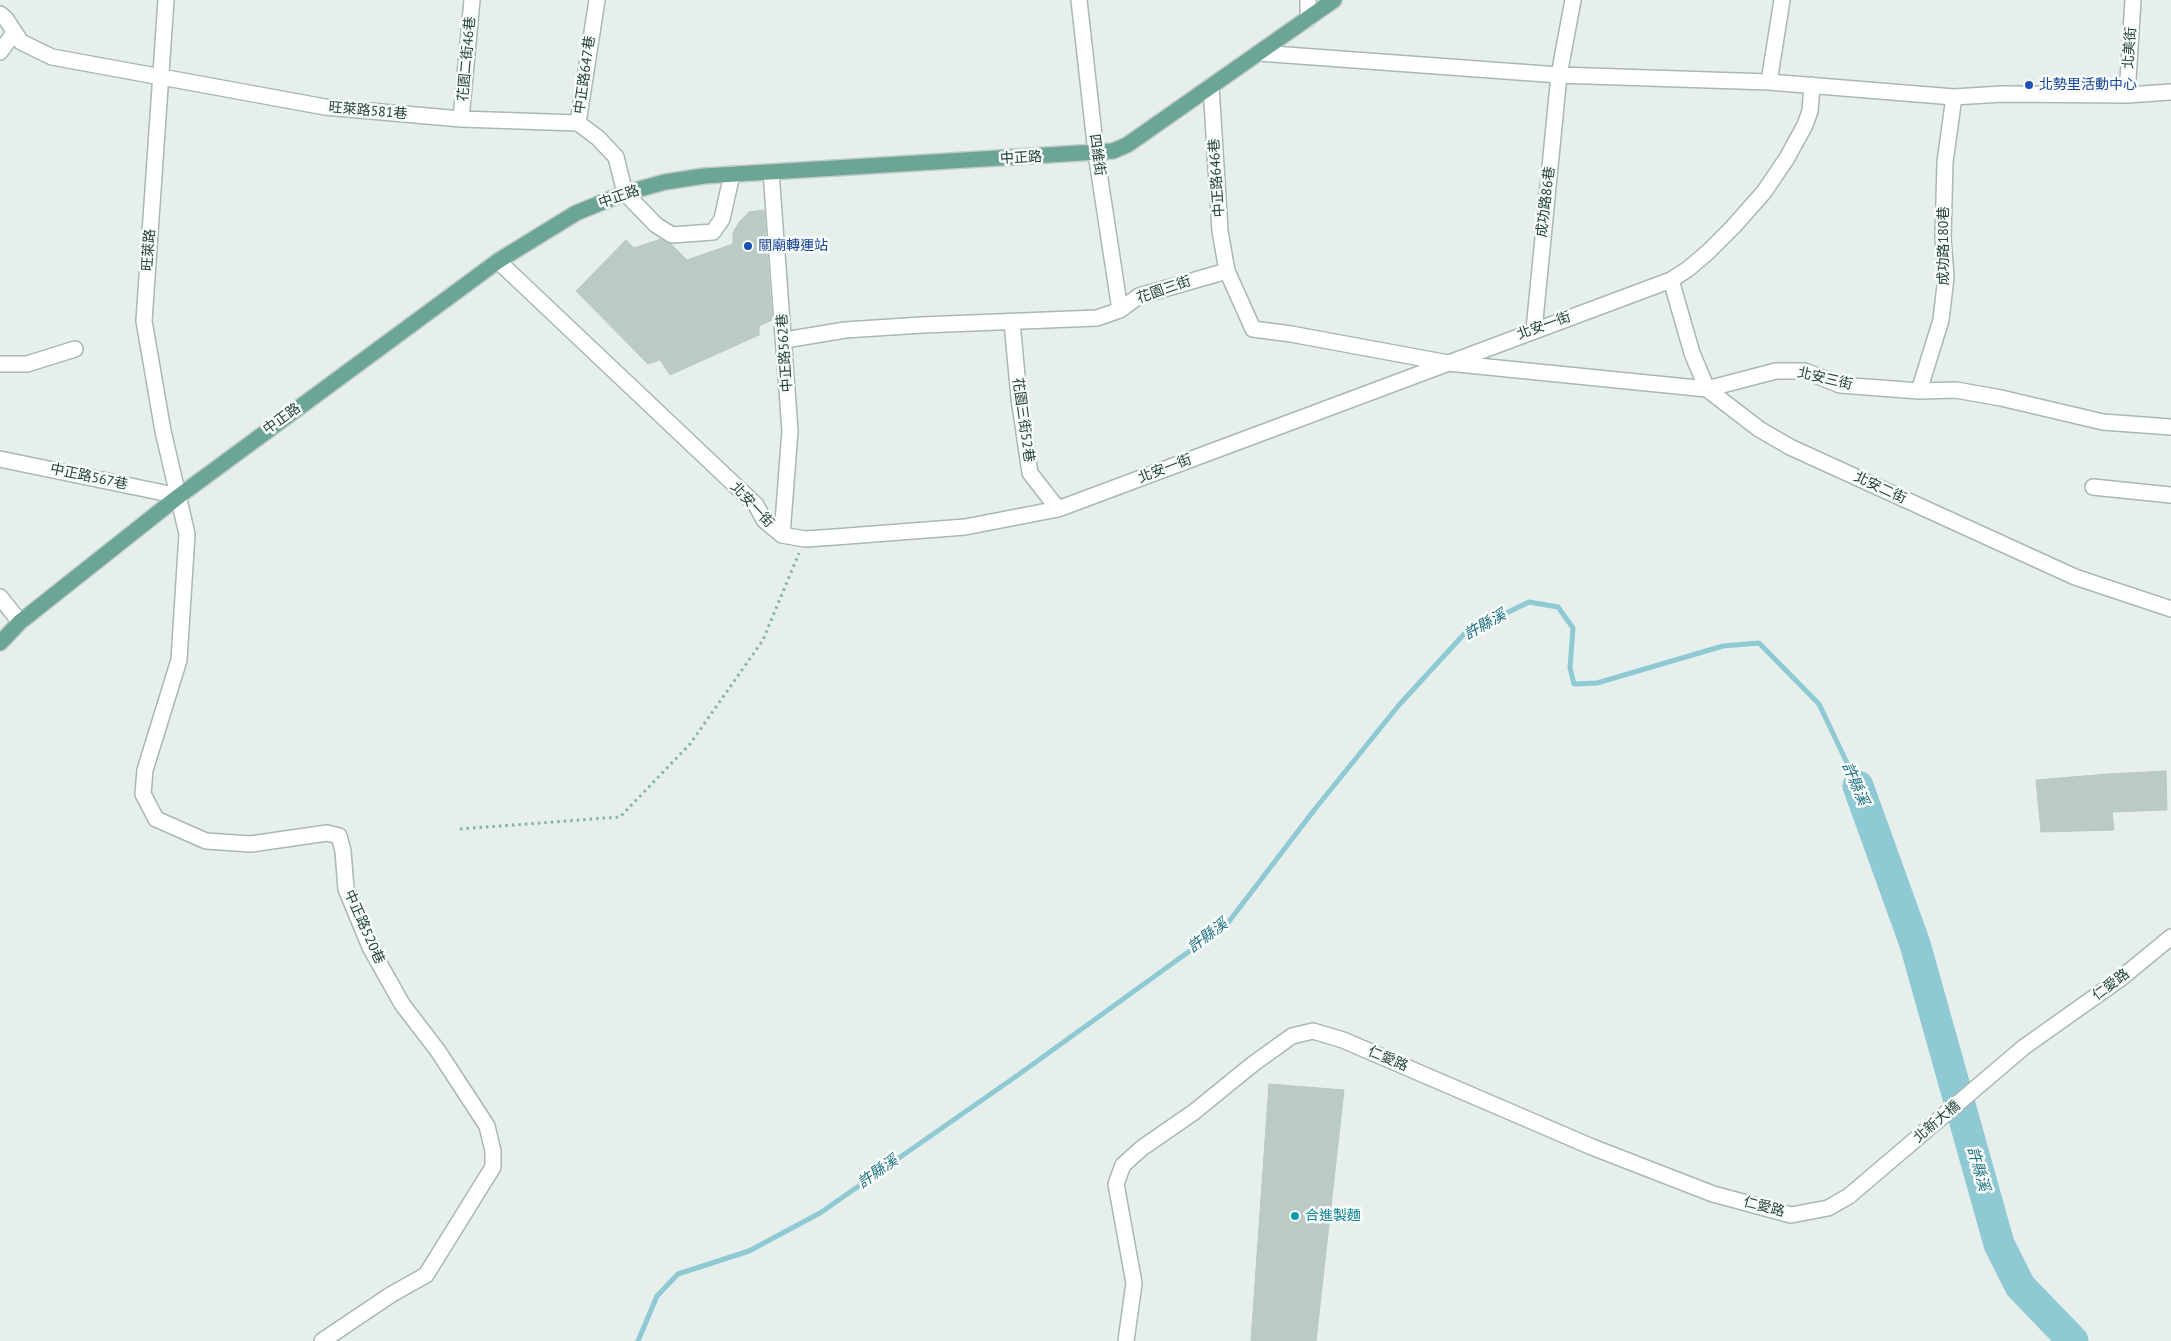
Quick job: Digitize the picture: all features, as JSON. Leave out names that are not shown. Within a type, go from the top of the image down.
[{"type":"main road","name":"中正路","points":[[0,643],[20,622],[179,496],[498,261],[576,213],[624,193],[665,182],[732,174],[1113,151],[1127,145],[1334,0]]},
{"type":"street","name":"旺萊路","points":[[166,0],[144,320],[163,431],[179,496]]},
{"type":"street","name":"花園二街46巷","points":[[461,119],[472,0]]},
{"type":"street","name":"中正路647巷","points":[[597,0],[578,123],[598,138],[616,157],[624,193]]},
{"type":"street","name":"四維街","points":[[1079,0],[1096,153],[1120,310]]},
{"type":"street","points":[[1308,0],[1308,19]]},
{"type":"street","name":"成功路86巷","points":[[1534,330],[1559,75],[1573,0]]},
{"type":"street","points":[[1769,82],[1782,0]]},
{"type":"street","name":"北美街","points":[[2127,95],[2133,0]]},
{"type":"street","name":"旺萊路581巷","points":[[0,14],[6,19],[21,42],[52,57],[325,107],[461,119],[578,123]]},
{"type":"street","points":[[0,52],[14,33]]},
{"type":"street","points":[[1259,53],[1559,75],[1769,82],[1954,97],[2002,94],[2127,95],[2171,92]]},
{"type":"street","name":"北安一街","points":[[498,261],[756,505],[764,520],[782,535],[805,539],[879,535],[1001,522],[1058,509],[1671,280],[1708,252],[1733,228],[1764,192],[1787,158],[1805,125],[1810,110],[1812,85]]},
{"type":"street","name":"中正路646巷","points":[[1210,86],[1220,231],[1227,271]]},
{"type":"street","name":"成功路180巷","points":[[1918,391],[1940,320],[1946,277],[1943,238],[1945,162],[1954,97]]},
{"type":"street","name":"中正路562巷","points":[[772,172],[790,431],[782,535]]},
{"type":"street","points":[[624,193],[656,225],[672,236],[713,232],[722,219],[732,174]]},
{"type":"street","points":[[1227,271],[1253,329],[1291,334],[1448,363]]},
{"type":"street","name":"花園三街","points":[[784,340],[845,330],[1097,318],[1120,310],[1139,296],[1227,271]]},
{"type":"street","name":"北安二街","points":[[1671,280],[1692,353],[1707,389],[1759,429],[1790,447],[2075,577],[2171,609]]},
{"type":"street","name":"花園三街52巷","points":[[1012,322],[1019,398],[1030,473],[1058,509]]},
{"type":"street","points":[[0,364],[4,366],[27,364],[75,349]]},
{"type":"street","name":"北安三街","points":[[1448,363],[1707,389],[1776,370],[1804,371],[1840,385],[1918,391],[1956,390],[2001,398],[2103,422],[2171,427]]},
{"type":"street","name":"中正路567巷","points":[[0,459],[179,496]]},
{"type":"street","points":[[2093,487],[2171,495]]},
{"type":"street","name":"中正路520巷","points":[[179,496],[187,534],[179,660],[145,770],[143,794],[156,820],[206,841],[251,844],[327,833],[339,836],[343,851],[346,889],[370,947],[402,1004],[438,1051],[487,1126],[493,1151],[493,1167],[426,1275],[392,1294],[322,1341]]},
{"type":"street","points":[[0,598],[20,622]]},
{"type":"street","name":"仁愛路","points":[[2024,1047],[2120,979],[2171,937]]},
{"type":"street","name":"仁愛路","points":[[1126,1341],[1134,1283],[1116,1184],[1123,1165],[1142,1148],[1194,1112],[1253,1064],[1292,1036],[1312,1031],[1343,1040],[1592,1147],[1713,1194],[1791,1215],[1828,1208],[1849,1196]]},
{"type":"street","name":"北新大橋","points":[[1849,1196],[2024,1047]]},
{"type":"path","points":[[460,829],[620,817],[690,744],[763,640],[805,539]]},
{"type":"building","points":[[764,210],[772,320],[759,326],[759,335],[670,375],[660,360],[648,364],[576,291],[626,240],[634,248],[661,239],[671,244],[687,260],[733,244],[733,233],[739,222],[749,212]]},
{"type":"building","points":[[2166,771],[2167,810],[2112,812],[2114,830],[2041,832],[2036,780]]},
{"type":"building","name":"合進製麵","points":[[1269,1084],[1344,1090],[1316,1341],[1251,1341]]},
{"type":"waterway","name":"許縣溪","points":[[638,1341],[657,1296],[678,1274],[749,1251],[820,1213],[1018,1075],[1227,924],[1315,809],[1399,705],[1465,633],[1529,602],[1558,607],[1573,628],[1570,668],[1574,684],[1597,683],[1723,646],[1759,643],[1819,704],[1858,786]]},
{"type":"waterway","name":"許縣溪","points":[[1858,786],[1915,944],[1999,1244],[2020,1286],[2073,1341]]},
{"type":"place","name":"北勢里活動中心","points":[[2029,85]]},
{"type":"place","name":"關廟轉運站","points":[[748,246]]},
{"type":"place","name":"合進製麵","points":[[1295,1216]]}]
